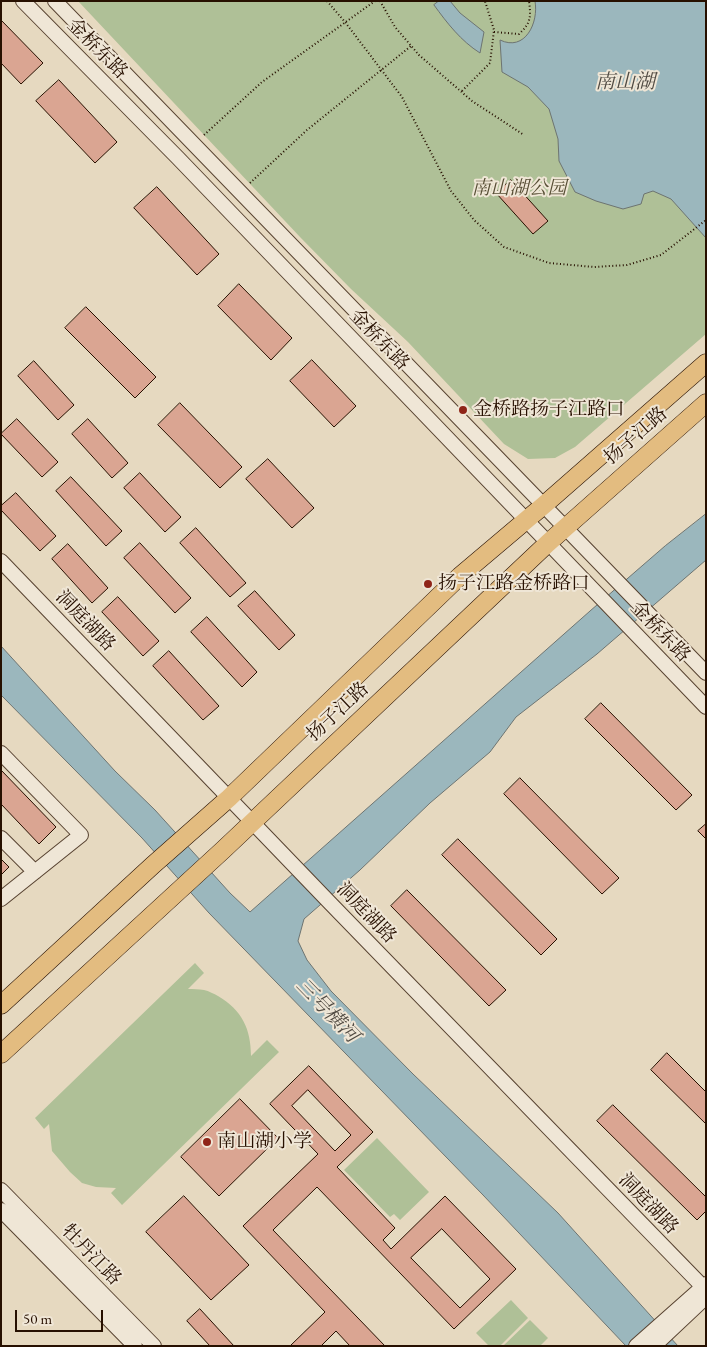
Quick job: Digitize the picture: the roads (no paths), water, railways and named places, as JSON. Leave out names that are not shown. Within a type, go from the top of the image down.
[{"type":"main road","name":"扬子江路","points":[[1,1005],[229,798],[460,576],[526,521],[706,363]]},
{"type":"main road","name":"扬子江路","points":[[1,1054],[223,850],[548,543],[706,403]]},
{"type":"street","name":"金桥东路","points":[[23,1],[178,158],[706,706]]},
{"type":"street","name":"金桥东路","points":[[55,1],[706,673]]},
{"type":"street","name":"洞庭湖路","points":[[1,561],[705,1289]]},
{"type":"street","points":[[1,753],[81,835],[1,899]]},
{"type":"street","points":[[1,838],[35,872]]},
{"type":"street","name":"牡丹江路","points":[[1,1190],[154,1346]]},
{"type":"street","name":"牡丹江路","points":[[1,1210],[135,1346]]},
{"type":"street","points":[[636,1346],[668,1325],[705,1289]]},
{"type":"street","points":[[654,1346],[668,1325]]},
{"type":"water","points":[[439,1],[450,1],[460,13],[484,32],[480,53],[461,37],[444,18],[434,5]]},
{"type":"water","name":"南山湖","points":[[535,1],[706,1],[706,238],[671,199],[653,191],[644,194],[641,204],[623,209],[575,192],[559,161],[558,139],[549,109],[528,87],[502,72],[500,40],[509,43],[523,39],[535,18]]},
{"type":"water","name":"三号横河","points":[[706,514],[706,560],[597,654],[516,717],[490,752],[430,803],[360,870],[304,919],[298,941],[307,960],[331,991],[413,1074],[558,1213],[678,1346],[626,1346],[483,1195],[209,913],[142,838],[1,695],[1,646],[115,771],[155,810],[230,893],[250,912],[590,611],[665,546]]},
{"type":"place","name":"金桥路扬子江路口","points":[[463,410]]},
{"type":"place","name":"扬子江路金桥路口","points":[[428,584]]},
{"type":"place","name":"南山湖小学","points":[[207,1142]]},
{"type":"park label","name":"南山湖公园","points":[[519,189]]}]
